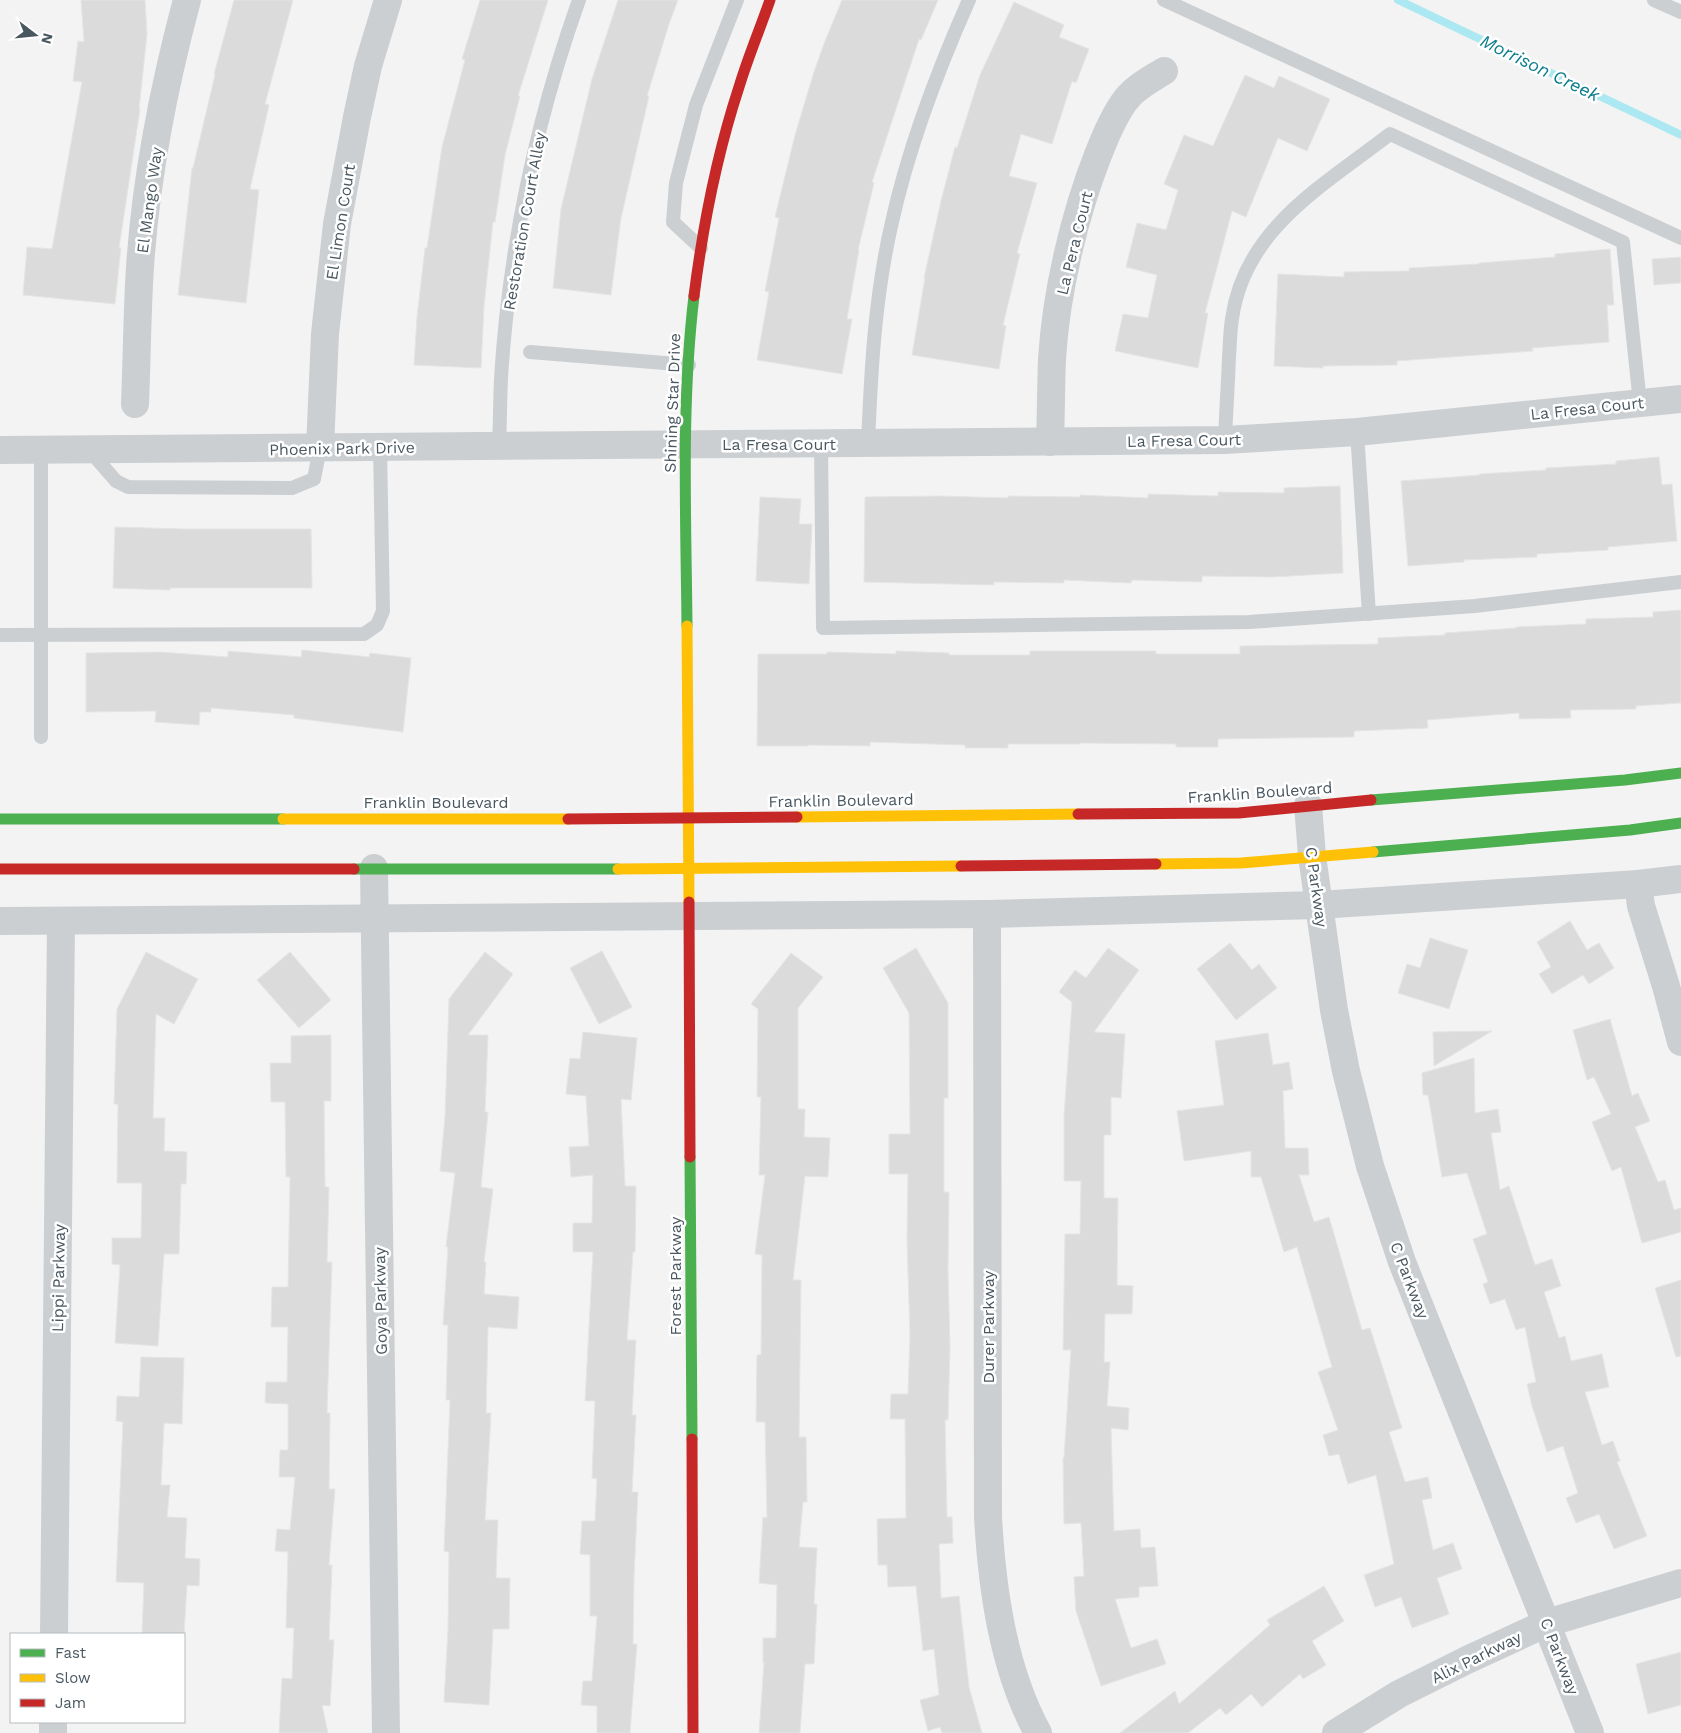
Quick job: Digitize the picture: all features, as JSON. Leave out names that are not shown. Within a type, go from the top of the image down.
[{"type":"main road","name":"Shining Star Drive","points":[[689,819],[685,445],[691,323],[701,248],[718,164],[739,87],[770,0]]},
{"type":"main road","name":"Franklin Boulevard","points":[[0,819],[689,819],[1239,813],[1624,780],[1681,773]]},
{"type":"main road","name":"Forest Parkway","points":[[689,819],[693,1733]]},
{"type":"main road","points":[[0,869],[690,869],[1241,863],[1630,830],[1681,823]]},
{"type":"street","name":"El Mango Way","points":[[135,404],[140,266],[149,185],[162,106],[188,0]]},
{"type":"street","name":"El Limon Court","points":[[320,448],[325,334],[337,224],[368,66],[388,0]]},
{"type":"street","name":"La Pera Court","points":[[1050,442],[1052,357],[1060,292],[1074,229],[1093,168],[1107,132],[1128,96],[1138,87],[1164,71]]},
{"type":"street","name":"La Fresa Court","points":[[685,445],[1225,440],[1357,432],[1681,398]]},
{"type":"street","name":"Phoenix Park Drive","points":[[0,450],[685,445]]},
{"type":"street","name":"C Parkway","points":[[1308,806],[1312,856],[1334,1010],[1344,1062],[1370,1166],[1402,1262],[1590,1733]]},
{"type":"street","name":"Goya Parkway","points":[[374,868],[386,1733]]},
{"type":"street","points":[[0,922],[987,914],[1319,905],[1638,884],[1681,878]]},
{"type":"street","points":[[1638,884],[1641,906],[1681,1042]]},
{"type":"street","name":"Durer Parkway","points":[[987,914],[988,1497],[990,1553],[997,1606],[1009,1658],[1020,1692],[1038,1733]]},
{"type":"street","name":"Lippi Parkway","points":[[54,1633],[61,922]]},
{"type":"street","name":"Alix Parkway","points":[[1336,1733],[1399,1694],[1467,1660],[1547,1624],[1681,1583]]},
{"type":"lane","name":"Restoration Court Alley","points":[[500,446],[501,378],[512,278],[524,203],[540,129],[579,0]]},
{"type":"lane","points":[[701,248],[673,222],[676,183],[696,105],[736,0]]},
{"type":"lane","points":[[868,444],[871,357],[891,222],[914,140],[942,60],[969,0]]},
{"type":"lane","points":[[1164,0],[1681,238]]},
{"type":"lane","points":[[1654,0],[1681,12]]},
{"type":"lane","points":[[1225,440],[1232,318],[1239,288],[1252,259],[1270,232],[1291,210],[1390,134],[1622,242],[1640,403]]},
{"type":"lane","points":[[530,352],[689,365]]},
{"type":"lane","points":[[1357,432],[1369,614]]},
{"type":"lane","points":[[820,444],[822,628],[1249,622],[1475,606],[1681,582]]},
{"type":"lane","points":[[0,635],[364,634],[377,625],[383,611],[380,447]]},
{"type":"lane","points":[[89,449],[116,480],[128,487],[292,488],[314,479],[320,448]]},
{"type":"lane","points":[[41,450],[41,737]]},
{"type":"building","points":[[81,0],[145,0],[147,34],[140,109],[119,248],[121,248],[115,304],[23,295],[27,247],[52,249],[82,82],[73,81],[78,41],[84,42]]},
{"type":"building","points":[[234,0],[293,0],[265,104],[269,105],[250,189],[259,190],[246,303],[178,295],[192,168]]},
{"type":"building","points":[[480,0],[548,0],[518,96],[520,96],[505,155],[495,222],[493,222],[484,306],[481,368],[414,365],[417,317],[425,248],[427,248],[442,147],[465,60],[462,59]]},
{"type":"building","points":[[618,0],[678,0],[647,96],[649,96],[621,218],[611,295],[553,288],[561,209],[592,79]]},
{"type":"building","points":[[842,0],[938,0],[921,40],[919,39],[872,182],[874,183],[858,250],[847,319],[852,319],[842,374],[757,360],[769,292],[765,291],[779,218],[775,217],[795,135],[814,72]]},
{"type":"building","points":[[1014,2],[1064,25],[1059,37],[1089,49],[1076,83],[1072,81],[1052,144],[1021,134],[1009,176],[1037,183],[1017,253],[1020,254],[1003,325],[1006,326],[999,369],[912,355],[924,278],[955,147],[957,148],[980,75]]},
{"type":"building","points":[[1245,75],[1274,88],[1279,76],[1330,99],[1307,151],[1278,138],[1246,217],[1232,211],[1205,313],[1208,313],[1198,368],[1115,351],[1123,314],[1148,318],[1157,275],[1126,267],[1137,223],[1166,230],[1178,190],[1164,184],[1184,135],[1213,146]]},
{"type":"building","points":[[1610,249],[1614,305],[1607,305],[1609,342],[1532,348],[1533,351],[1397,361],[1397,365],[1323,366],[1323,368],[1274,366],[1278,274],[1344,277],[1344,272],[1409,271],[1409,268],[1555,257],[1555,254]]},
{"type":"building","points":[[1681,257],[1681,283],[1654,285],[1652,259]]},
{"type":"building","points":[[1659,457],[1662,485],[1672,484],[1677,541],[1608,547],[1608,550],[1537,554],[1537,557],[1464,560],[1464,562],[1408,566],[1401,481],[1546,470],[1546,468],[1616,464],[1616,461]]},
{"type":"building","points":[[1340,486],[1343,573],[1272,577],[1202,576],[1202,582],[1132,580],[1131,583],[1064,580],[1064,583],[994,582],[994,585],[864,582],[865,497],[940,496],[1008,498],[1008,496],[1080,497],[1080,495],[1148,498],[1148,494],[1218,496],[1218,492],[1284,493],[1284,488]]},
{"type":"building","points":[[760,497],[801,499],[799,524],[812,524],[809,584],[756,581]]},
{"type":"building","points":[[115,527],[311,529],[312,588],[170,588],[170,590],[113,588]]},
{"type":"building","points":[[1681,610],[1681,703],[1636,706],[1636,709],[1570,710],[1571,718],[1519,719],[1519,713],[1427,720],[1428,728],[1354,731],[1354,737],[1218,739],[1218,747],[1176,747],[1176,744],[1080,743],[1008,744],[1008,748],[965,748],[965,745],[870,742],[870,746],[757,746],[758,654],[827,654],[827,652],[896,654],[896,651],[949,653],[949,655],[1030,655],[1030,651],[1156,651],[1156,654],[1240,654],[1240,646],[1378,644],[1378,638],[1445,635],[1445,633],[1516,627],[1586,624],[1586,619],[1653,617],[1653,612]]},
{"type":"building","points":[[302,650],[369,657],[370,653],[411,658],[403,732],[294,718],[294,715],[211,708],[211,712],[200,712],[199,725],[155,722],[156,711],[86,712],[86,653],[160,652],[228,657],[228,651],[301,657]]},
{"type":"building","points":[[1570,921],[1587,950],[1599,943],[1614,968],[1589,984],[1583,975],[1552,994],[1539,974],[1551,967],[1537,942]]},
{"type":"building","points":[[1430,938],[1468,950],[1449,1009],[1398,993],[1407,964],[1420,968]]},
{"type":"building","points":[[1230,943],[1252,970],[1259,964],[1277,988],[1236,1020],[1197,969]]},
{"type":"building","points":[[916,948],[948,1003],[948,1098],[944,1098],[944,1192],[949,1192],[948,1272],[950,1346],[948,1420],[945,1420],[947,1517],[952,1517],[953,1543],[939,1544],[941,1598],[959,1596],[969,1687],[982,1733],[942,1733],[940,1727],[928,1731],[920,1700],[939,1695],[934,1649],[923,1651],[916,1586],[888,1587],[887,1565],[878,1565],[877,1519],[906,1518],[905,1419],[890,1419],[891,1394],[908,1394],[910,1337],[907,1241],[908,1174],[889,1174],[889,1134],[910,1134],[909,1013],[883,968]]},
{"type":"building","points":[[1108,948],[1139,970],[1094,1032],[1125,1034],[1121,1098],[1111,1097],[1111,1135],[1104,1135],[1104,1198],[1118,1198],[1117,1285],[1133,1286],[1132,1314],[1105,1314],[1104,1362],[1110,1362],[1107,1406],[1129,1408],[1128,1430],[1111,1428],[1114,1531],[1140,1529],[1141,1548],[1155,1547],[1158,1586],[1139,1587],[1139,1597],[1115,1599],[1131,1648],[1157,1639],[1166,1664],[1101,1686],[1076,1611],[1074,1577],[1084,1576],[1081,1523],[1064,1524],[1063,1458],[1071,1350],[1063,1350],[1065,1234],[1080,1234],[1081,1181],[1064,1181],[1064,1116],[1072,1002],[1059,992],[1075,970],[1086,978]]},
{"type":"building","points":[[602,951],[632,1007],[599,1024],[570,968]]},
{"type":"building","points":[[146,952],[198,979],[174,1024],[156,1014],[153,1118],[165,1118],[164,1151],[187,1152],[186,1184],[181,1184],[179,1254],[164,1254],[158,1346],[115,1343],[120,1265],[112,1264],[112,1238],[141,1238],[142,1183],[117,1183],[118,1104],[114,1104],[117,1009]]},
{"type":"building","points":[[290,952],[331,1000],[299,1028],[257,980]]},
{"type":"building","points":[[485,952],[513,974],[468,1035],[488,1035],[485,1112],[488,1112],[481,1187],[493,1189],[484,1262],[486,1262],[484,1294],[519,1297],[517,1329],[488,1327],[486,1413],[491,1413],[485,1520],[498,1520],[496,1578],[510,1578],[509,1629],[493,1629],[489,1705],[444,1702],[448,1630],[449,1552],[444,1551],[450,1400],[446,1400],[448,1325],[443,1325],[448,1247],[446,1247],[455,1173],[440,1171],[445,1117],[449,999]]},
{"type":"building","points":[[791,953],[823,977],[798,1008],[798,1109],[805,1109],[804,1137],[830,1138],[828,1177],[805,1176],[793,1280],[801,1280],[799,1437],[806,1437],[807,1502],[803,1502],[799,1547],[817,1548],[814,1604],[817,1604],[814,1664],[805,1664],[800,1733],[759,1733],[764,1663],[763,1638],[776,1638],[777,1585],[759,1583],[763,1517],[767,1518],[765,1422],[756,1422],[757,1355],[761,1355],[762,1255],[755,1254],[765,1175],[759,1175],[761,1097],[757,1097],[758,1009],[751,1004]]},
{"type":"building","points":[[1610,1019],[1632,1096],[1638,1093],[1650,1121],[1635,1127],[1658,1182],[1665,1180],[1674,1210],[1681,1208],[1681,1232],[1642,1243],[1621,1167],[1612,1171],[1592,1122],[1611,1114],[1594,1077],[1587,1080],[1573,1030]]},
{"type":"building","points":[[1492,1031],[1434,1066],[1433,1032]]},
{"type":"building","points":[[583,1032],[637,1038],[631,1100],[621,1099],[625,1186],[636,1186],[635,1252],[633,1252],[627,1340],[636,1340],[632,1415],[636,1415],[632,1492],[638,1492],[633,1644],[637,1644],[630,1733],[597,1733],[597,1706],[581,1705],[583,1681],[592,1681],[597,1616],[590,1616],[590,1555],[580,1554],[582,1521],[595,1521],[597,1479],[592,1478],[595,1401],[585,1401],[593,1252],[573,1252],[573,1223],[592,1223],[593,1175],[571,1177],[569,1147],[589,1146],[586,1096],[566,1094],[570,1058],[580,1059]]},
{"type":"building","points":[[1268,1033],[1273,1065],[1289,1062],[1293,1089],[1283,1091],[1285,1148],[1308,1148],[1309,1175],[1299,1175],[1314,1222],[1329,1217],[1362,1330],[1370,1328],[1402,1428],[1389,1432],[1405,1482],[1428,1477],[1432,1498],[1422,1500],[1433,1550],[1453,1543],[1462,1569],[1437,1578],[1449,1614],[1412,1628],[1401,1597],[1375,1607],[1364,1575],[1394,1564],[1376,1475],[1348,1484],[1339,1454],[1329,1456],[1323,1435],[1338,1430],[1318,1372],[1332,1367],[1297,1247],[1284,1252],[1261,1177],[1251,1177],[1251,1151],[1184,1161],[1177,1111],[1224,1105],[1215,1041]]},
{"type":"building","points":[[331,1035],[331,1101],[324,1101],[325,1187],[329,1187],[327,1262],[332,1262],[327,1413],[330,1413],[329,1489],[335,1489],[329,1565],[332,1565],[329,1640],[334,1640],[330,1706],[322,1705],[328,1733],[279,1733],[282,1678],[292,1679],[294,1628],[286,1628],[288,1552],[275,1551],[277,1529],[290,1530],[295,1477],[279,1477],[280,1450],[288,1450],[288,1404],[265,1403],[266,1382],[287,1382],[288,1327],[271,1327],[272,1287],[288,1287],[290,1177],[286,1177],[285,1102],[271,1102],[270,1063],[291,1063],[291,1036]]},
{"type":"building","points":[[1474,1058],[1475,1113],[1498,1109],[1501,1132],[1491,1133],[1500,1190],[1509,1186],[1535,1265],[1552,1259],[1561,1286],[1544,1292],[1559,1338],[1565,1336],[1571,1361],[1602,1354],[1609,1387],[1585,1392],[1602,1445],[1613,1441],[1620,1461],[1617,1462],[1647,1536],[1614,1549],[1599,1514],[1576,1523],[1566,1498],[1578,1493],[1563,1446],[1547,1452],[1527,1384],[1536,1382],[1525,1327],[1516,1330],[1505,1299],[1490,1304],[1483,1284],[1488,1282],[1473,1239],[1487,1234],[1467,1173],[1442,1177],[1428,1095],[1423,1095],[1422,1073]]},
{"type":"building","points":[[1681,1280],[1681,1356],[1676,1357],[1655,1288]]},
{"type":"building","points":[[141,1357],[184,1358],[182,1424],[164,1423],[161,1485],[170,1485],[167,1517],[187,1518],[185,1558],[200,1559],[199,1586],[187,1585],[184,1633],[142,1633],[144,1583],[116,1582],[123,1422],[116,1421],[117,1396],[139,1397]]},
{"type":"building","points":[[1324,1586],[1344,1621],[1312,1641],[1326,1665],[1303,1679],[1300,1674],[1262,1707],[1251,1694],[1226,1715],[1220,1708],[1188,1733],[1120,1733],[1175,1691],[1179,1704],[1270,1625],[1267,1620]]},
{"type":"building","points":[[1681,1652],[1681,1705],[1648,1714],[1636,1664]]},
{"type":"waterway","name":"Morrison Creek","points":[[1398,0],[1681,135]]},
{"type":"traffic: fast","points":[[687,626],[686,419],[687,378],[694,296]]},
{"type":"traffic: fast","points":[[1371,800],[1625,780],[1681,773]]},
{"type":"traffic: fast","points":[[0,819],[283,819]]},
{"type":"traffic: fast","points":[[1373,852],[1630,830],[1681,823]]},
{"type":"traffic: fast","points":[[354,869],[618,869]]},
{"type":"traffic: fast","points":[[690,1157],[692,1439]]},
{"type":"traffic: slow","points":[[687,626],[689,902]]},
{"type":"traffic: slow","points":[[797,817],[1078,814]]},
{"type":"traffic: slow","points":[[283,819],[568,819]]},
{"type":"traffic: slow","points":[[1156,864],[1241,863],[1373,852]]},
{"type":"traffic: slow","points":[[618,869],[961,866]]},
{"type":"traffic: jam","points":[[694,296],[706,216],[717,164],[731,112],[770,0]]},
{"type":"traffic: jam","points":[[1078,814],[1239,813],[1371,800]]},
{"type":"traffic: jam","points":[[568,819],[797,817]]},
{"type":"traffic: jam","points":[[961,866],[1156,864]]},
{"type":"traffic: jam","points":[[0,869],[354,869]]},
{"type":"traffic: jam","points":[[689,902],[690,1157]]},
{"type":"traffic: jam","points":[[692,1439],[693,1733]]}]
